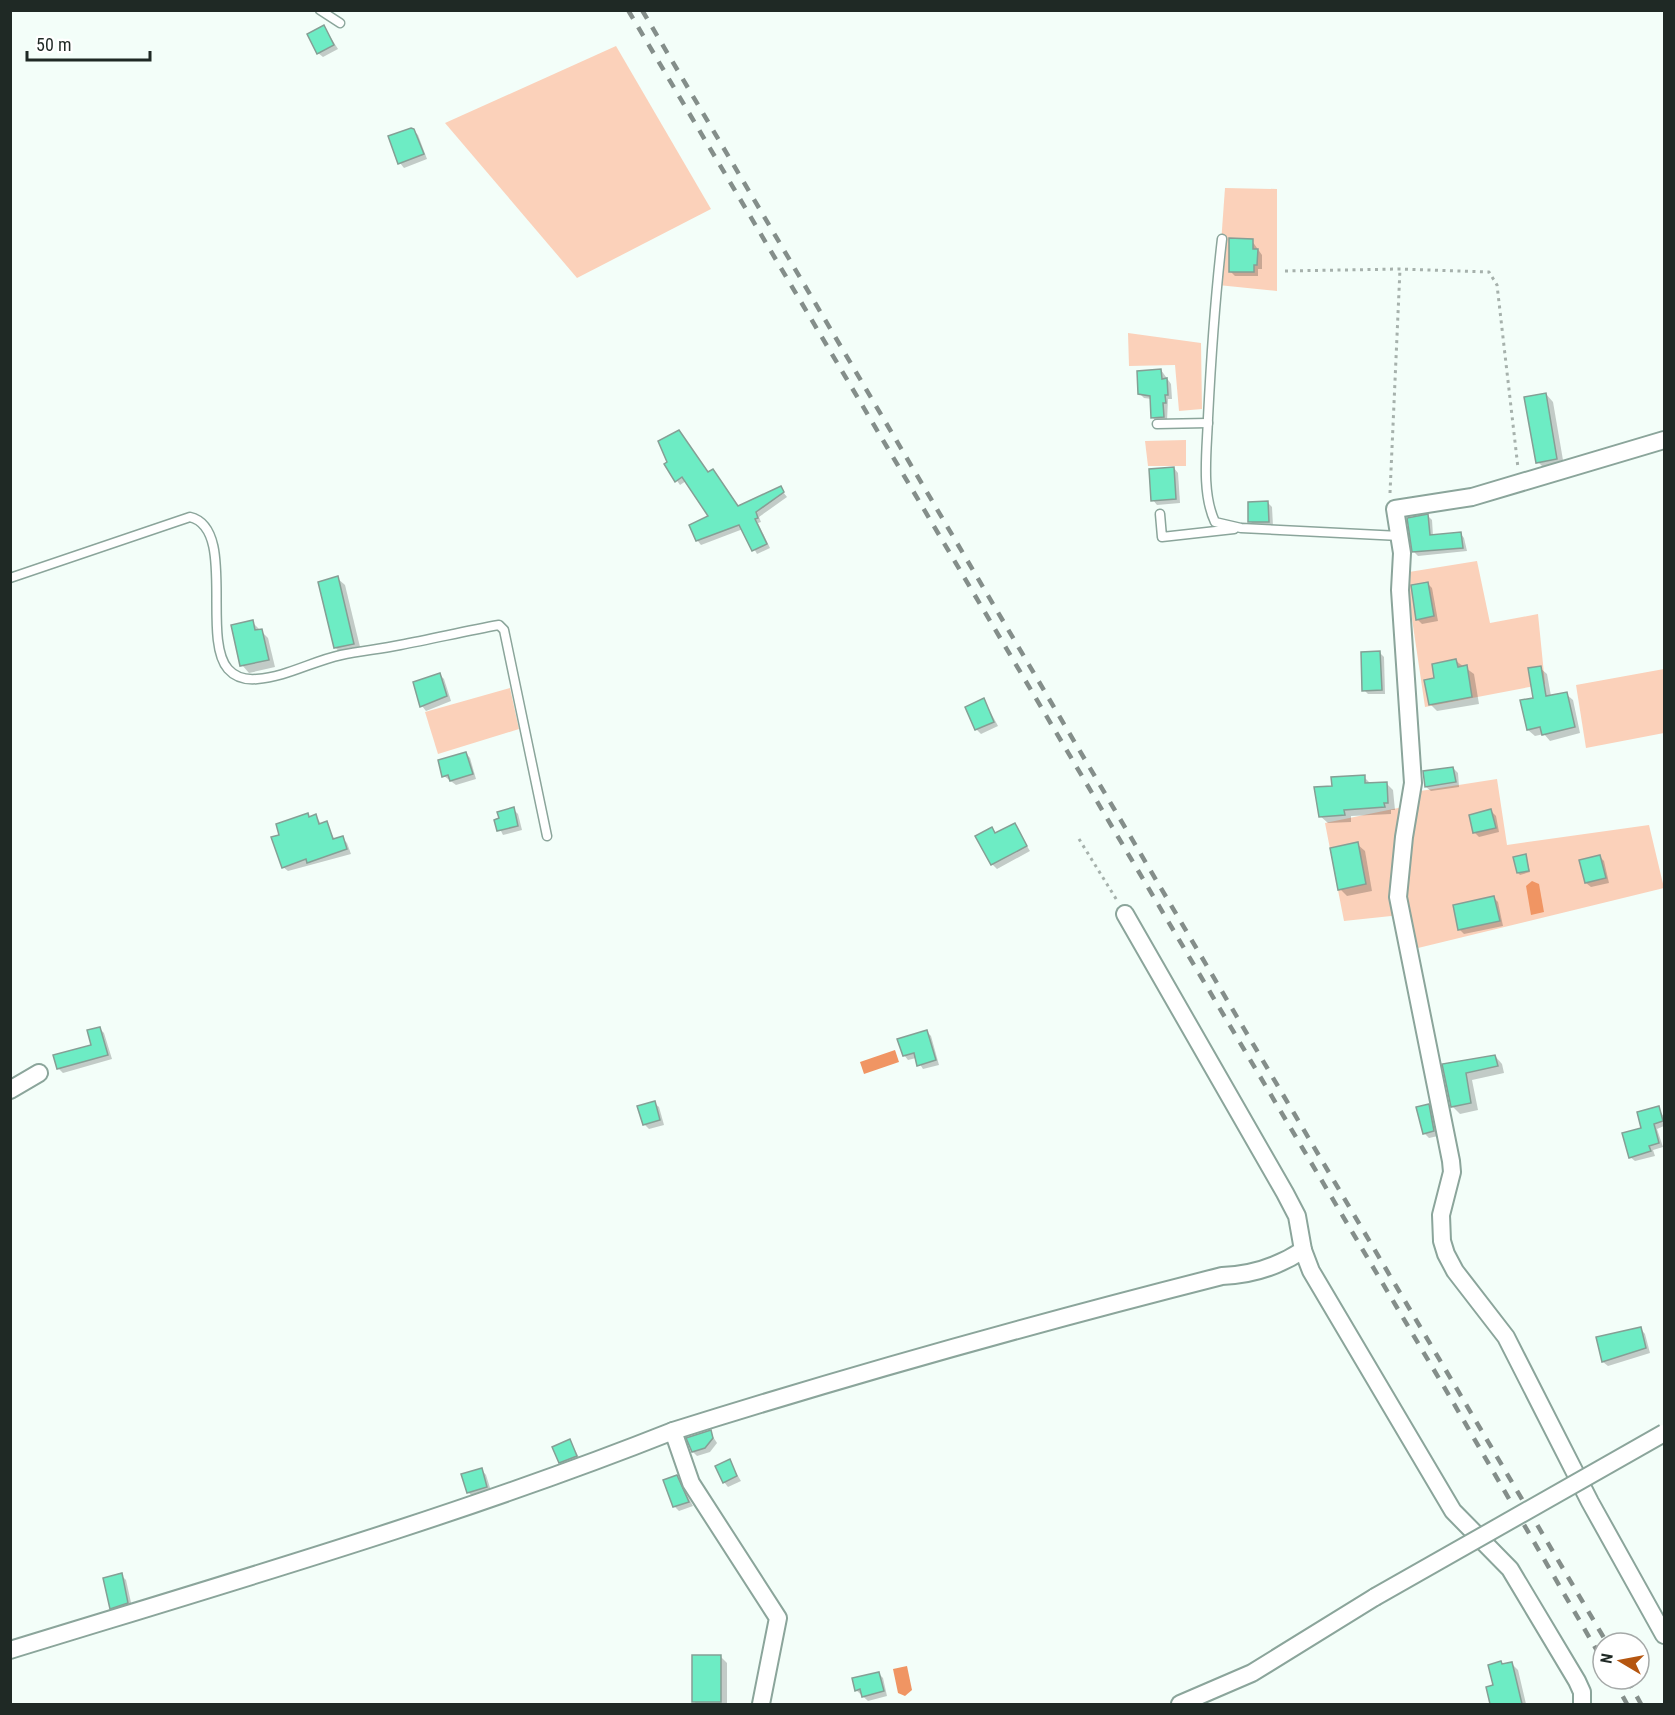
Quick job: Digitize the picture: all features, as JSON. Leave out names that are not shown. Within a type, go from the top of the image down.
[{"type":"street","points":[[1665,440],[1472,497],[1395,509],[1400,536],[1413,783],[1404,837],[1398,897],[1451,1161],[1452,1172],[1441,1215],[1442,1241],[1455,1271],[1506,1337],[1590,1502],[1665,1635]]},
{"type":"street","points":[[1125,914],[1297,1216],[1303,1250],[1311,1271],[1453,1511],[1510,1569],[1582,1692],[1582,1704]]},
{"type":"street","points":[[10,1090],[39,1073]]},
{"type":"street","points":[[10,1650],[295,1562],[594,1462],[673,1431],[792,1393],[1071,1314],[1222,1276],[1240,1276],[1284,1262],[1303,1250]]},
{"type":"street","points":[[673,1431],[691,1483],[778,1618],[761,1704]]},
{"type":"street","points":[[1180,1704],[1252,1672],[1375,1597],[1665,1433]]},
{"type":"lane","points":[[320,10],[340,23]]},
{"type":"lane","points":[[1222,239],[1212,313],[1208,423],[1209,509],[1215,522],[1241,528]]},
{"type":"lane","points":[[1157,424],[1208,423]]},
{"type":"lane","points":[[1160,514],[1162,537],[1241,528],[1400,536]]},
{"type":"lane","points":[[10,578],[190,517],[199,519],[207,528],[212,544],[217,574],[218,635],[223,658],[227,668],[245,679],[277,675],[340,655],[499,625],[504,630],[548,836]]},
{"type":"path","points":[[1395,509],[1389,488],[1400,269]]},
{"type":"path","points":[[1285,271],[1482,270],[1495,278],[1518,467],[1523,481]]},
{"type":"path","points":[[1079,839],[1125,914]]},
{"type":"shaded area","points":[[616,46],[711,209],[577,278],[445,123]]},
{"type":"shaded area","points":[[1225,188],[1277,189],[1277,291],[1218,285]]},
{"type":"shaded area","points":[[1128,333],[1201,343],[1202,409],[1179,411],[1175,365],[1129,366]]},
{"type":"shaded area","points":[[1186,440],[1186,466],[1148,466],[1145,441]]},
{"type":"shaded area","points":[[1477,561],[1490,623],[1538,614],[1545,684],[1425,707],[1407,585],[1409,572]]},
{"type":"shaded area","points":[[1664,669],[1664,733],[1586,748],[1576,685]]},
{"type":"shaded area","points":[[510,688],[519,729],[438,754],[425,712]]},
{"type":"shaded area","points":[[1497,779],[1507,845],[1649,825],[1664,888],[1418,948],[1410,914],[1344,921],[1325,823],[1403,807],[1401,794]]},
{"type":"shaded area","points":[[1532,881],[1539,884],[1544,912],[1531,915],[1526,886]]},
{"type":"shaded area","points":[[895,1050],[899,1062],[864,1074],[860,1062]]},
{"type":"shaded area","points":[[907,1666],[912,1690],[905,1696],[898,1693],[893,1669]]},
{"type":"building","points":[[324,25],[334,45],[317,54],[307,34]]},
{"type":"building","points":[[414,129],[424,154],[398,164],[388,136]]},
{"type":"building","points":[[1229,238],[1253,239],[1253,249],[1258,249],[1254,272],[1229,272]]},
{"type":"building","points":[[1161,369],[1162,379],[1167,378],[1168,395],[1165,395],[1166,403],[1163,403],[1164,417],[1151,418],[1150,396],[1138,394],[1137,371]]},
{"type":"building","points":[[1546,393],[1557,459],[1536,463],[1524,397]]},
{"type":"building","points":[[679,430],[708,472],[713,469],[738,506],[781,486],[784,492],[756,512],[758,518],[755,519],[767,544],[752,551],[739,525],[696,541],[689,525],[708,516],[682,477],[675,482],[664,464],[667,462],[658,441]]},
{"type":"building","points":[[1174,467],[1176,499],[1151,501],[1149,469]]},
{"type":"building","points":[[1268,501],[1269,522],[1248,522],[1248,502]]},
{"type":"building","points":[[1428,514],[1430,535],[1461,532],[1463,548],[1412,552],[1407,518]]},
{"type":"building","points":[[338,576],[354,644],[334,648],[318,582]]},
{"type":"building","points":[[1428,582],[1434,616],[1416,620],[1411,585]]},
{"type":"building","points":[[253,620],[255,630],[262,629],[269,660],[240,666],[231,625]]},
{"type":"building","points":[[1380,651],[1382,690],[1362,691],[1361,652]]},
{"type":"building","points":[[1456,659],[1458,667],[1467,665],[1472,697],[1429,705],[1424,680],[1434,678],[1432,664]]},
{"type":"building","points":[[1541,666],[1546,696],[1567,692],[1575,727],[1542,735],[1540,727],[1527,730],[1520,700],[1533,698],[1528,668]]},
{"type":"building","points":[[440,673],[447,696],[420,707],[413,682]]},
{"type":"building","points":[[984,698],[994,722],[975,730],[965,707]]},
{"type":"building","points":[[466,752],[473,774],[450,781],[448,775],[442,777],[438,760]]},
{"type":"building","points":[[1453,767],[1456,782],[1425,787],[1423,771]]},
{"type":"building","points":[[1365,775],[1365,783],[1387,782],[1388,803],[1384,803],[1385,807],[1344,810],[1345,815],[1319,817],[1314,787],[1332,786],[1331,777]]},
{"type":"building","points":[[514,807],[518,826],[497,831],[494,820],[499,818],[497,812]]},
{"type":"building","points":[[1491,809],[1496,828],[1473,833],[1469,815]]},
{"type":"building","points":[[308,813],[309,817],[316,814],[319,824],[327,821],[333,839],[343,836],[347,849],[307,863],[306,859],[282,868],[271,837],[279,835],[276,824]]},
{"type":"building","points":[[1015,823],[1027,846],[991,865],[975,836],[992,827],[995,833]]},
{"type":"building","points":[[1358,842],[1366,884],[1338,890],[1330,848]]},
{"type":"building","points":[[1526,854],[1529,871],[1517,873],[1513,857]]},
{"type":"building","points":[[1600,855],[1606,878],[1585,883],[1579,860]]},
{"type":"building","points":[[1494,896],[1500,921],[1458,930],[1453,905]]},
{"type":"building","points":[[100,1027],[108,1055],[57,1069],[53,1055],[91,1045],[87,1030]]},
{"type":"building","points":[[927,1030],[936,1060],[917,1066],[914,1053],[903,1056],[897,1039]]},
{"type":"building","points":[[1495,1055],[1498,1066],[1466,1073],[1471,1103],[1451,1107],[1442,1064]]},
{"type":"building","points":[[655,1101],[660,1120],[643,1125],[637,1106]]},
{"type":"building","points":[[1429,1104],[1434,1131],[1423,1134],[1416,1107]]},
{"type":"building","points":[[1659,1106],[1663,1121],[1654,1124],[1659,1143],[1649,1146],[1651,1151],[1629,1158],[1622,1133],[1641,1128],[1637,1112]]},
{"type":"building","points":[[1641,1327],[1646,1348],[1602,1362],[1596,1337]]},
{"type":"building","points":[[711,1430],[713,1438],[705,1448],[692,1452],[686,1438]]},
{"type":"building","points":[[570,1439],[577,1456],[559,1463],[552,1447]]},
{"type":"building","points":[[730,1459],[737,1476],[723,1483],[715,1466]]},
{"type":"building","points":[[482,1468],[487,1487],[467,1493],[461,1474]]},
{"type":"building","points":[[677,1475],[689,1502],[673,1507],[663,1480]]},
{"type":"building","points":[[122,1573],[128,1603],[110,1609],[103,1578]]},
{"type":"building","points":[[692,1655],[721,1655],[721,1702],[692,1702]]},
{"type":"building","points":[[1501,1661],[1502,1664],[1512,1662],[1522,1704],[1490,1704],[1486,1687],[1493,1685],[1488,1665]]},
{"type":"building","points":[[879,1672],[884,1691],[862,1697],[860,1689],[855,1691],[852,1678]]},
{"type":"railway","points":[[628,10],[1450,1397],[1591,1640]]},
{"type":"railway","points":[[642,10],[1600,1631]]},
{"type":"railway","points":[[1620,1691],[1627,1704]]},
{"type":"railway","points":[[1634,1691],[1641,1704]]}]
